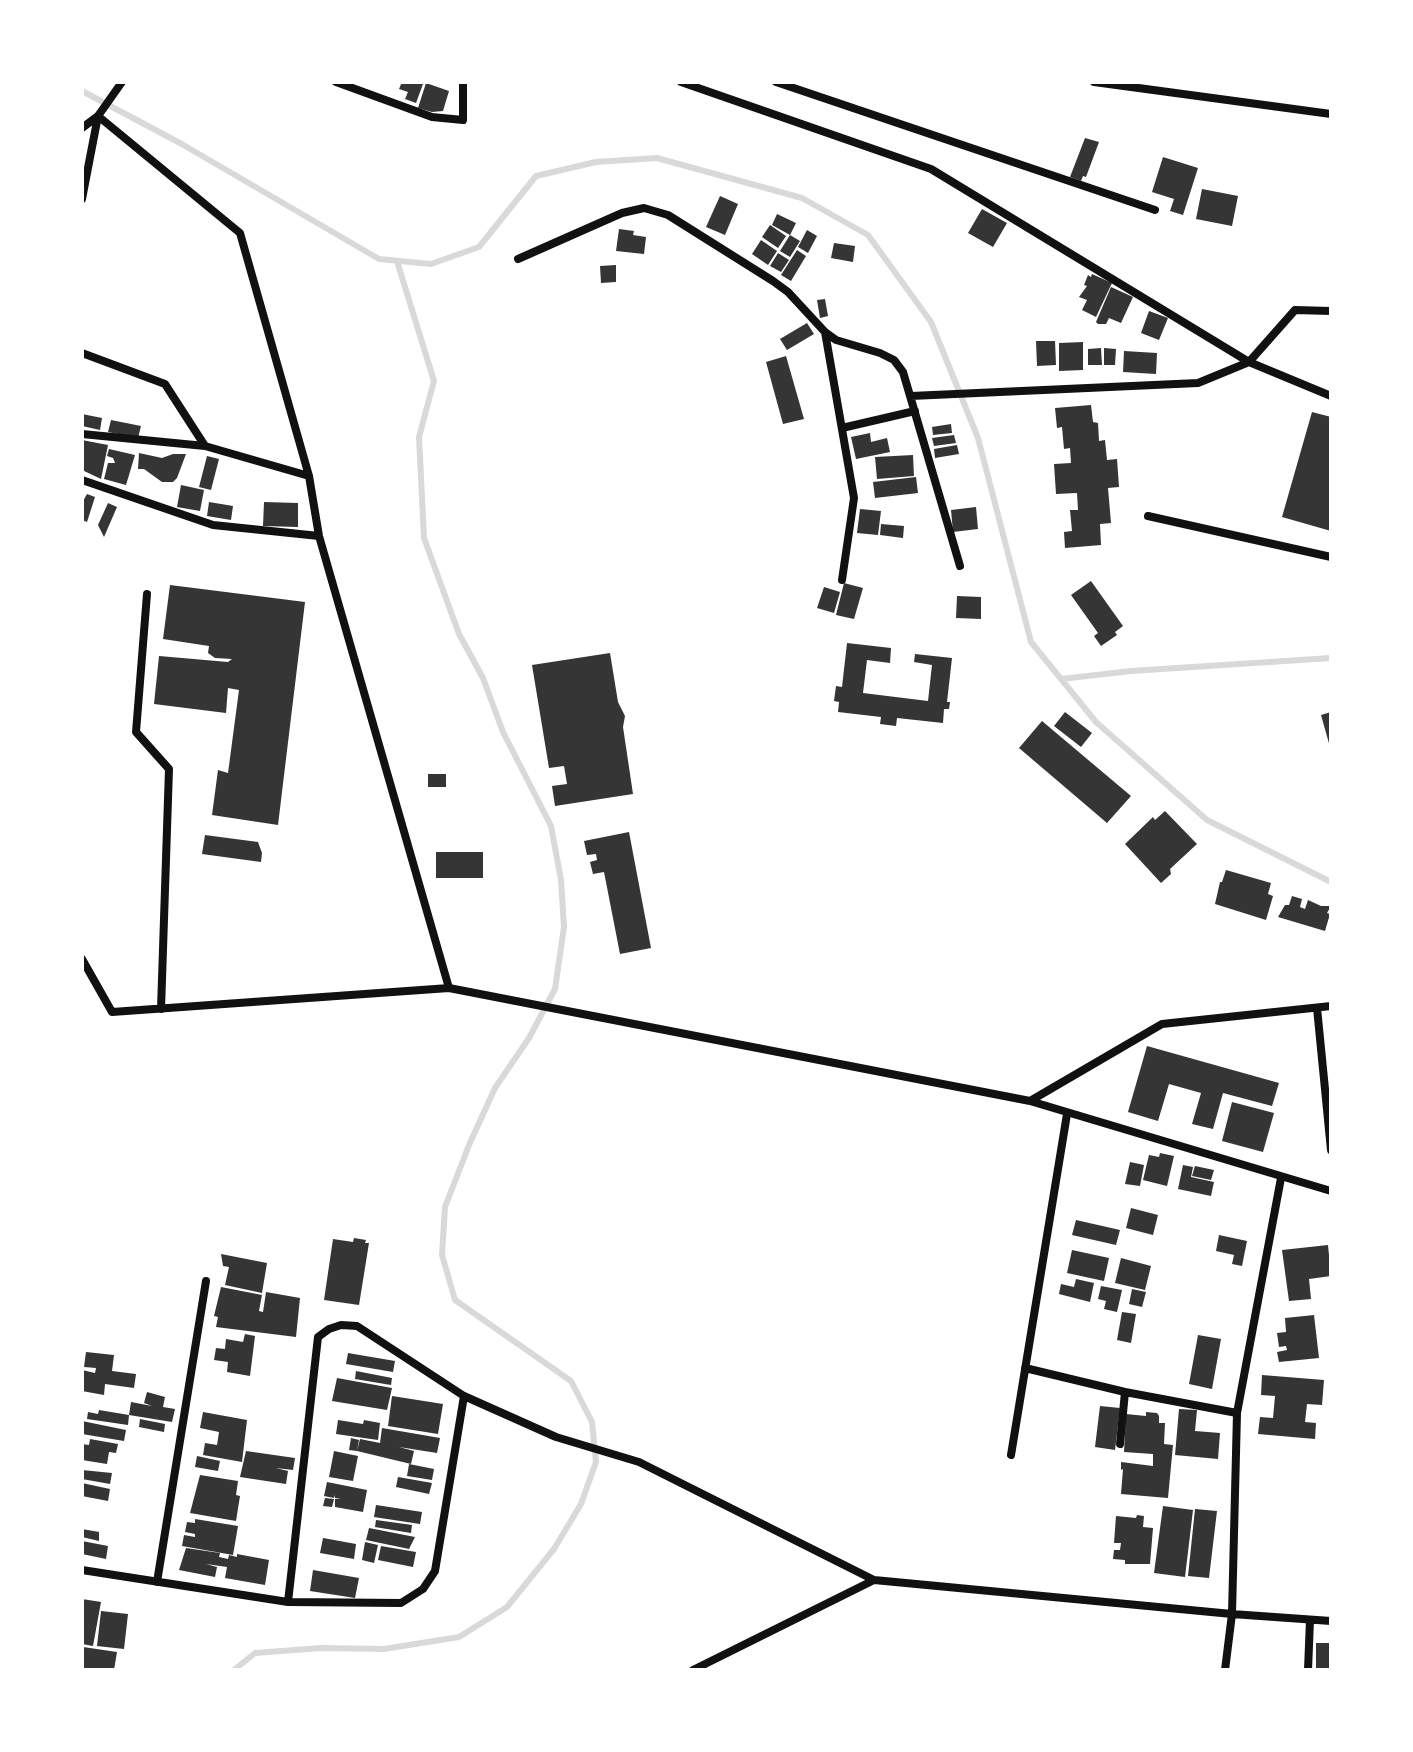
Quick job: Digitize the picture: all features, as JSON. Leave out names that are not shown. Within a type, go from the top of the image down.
[{"type":"street","points":[[82,128],[100,112],[122,82]]},
{"type":"street","points":[[336,82],[432,117],[463,120],[463,82]]},
{"type":"street","points":[[681,82],[931,169],[1249,362],[1331,396]]},
{"type":"street","points":[[776,82],[1155,210]]},
{"type":"street","points":[[1094,82],[1331,114]]},
{"type":"street","points":[[82,199],[100,112]]},
{"type":"street","points":[[100,112],[240,233],[309,476],[319,536],[449,988]]},
{"type":"street","points":[[518,259],[622,213],[644,208],[668,215],[773,281],[799,302],[836,340],[894,360],[903,372],[911,396],[960,566]]},
{"type":"street","points":[[911,396],[1198,383],[1249,362],[1295,310],[1331,311]]},
{"type":"street","points":[[825,332],[854,498],[842,580]]},
{"type":"street","points":[[82,353],[165,384],[205,446]]},
{"type":"street","points":[[842,428],[915,411]]},
{"type":"street","points":[[82,434],[205,446],[309,476]]},
{"type":"street","points":[[82,480],[213,525],[319,536]]},
{"type":"street","points":[[1148,516],[1331,557]]},
{"type":"street","points":[[147,594],[136,732],[169,769],[161,1009]]},
{"type":"street","points":[[82,959],[112,1012],[449,988],[1030,1101],[1331,1191]]},
{"type":"street","points":[[1030,1101],[1162,1024],[1331,1006]]},
{"type":"street","points":[[1317,1008],[1331,1150]]},
{"type":"street","points":[[1011,1455],[1067,1114]]},
{"type":"street","points":[[1225,1670],[1232,1614],[1237,1413],[1281,1178]]},
{"type":"street","points":[[157,1582],[206,1281]]},
{"type":"street","points":[[288,1602],[318,1337],[341,1325],[357,1326],[464,1396],[556,1437],[639,1462],[874,1580],[1331,1621]]},
{"type":"street","points":[[1025,1368],[1125,1392],[1237,1413]]},
{"type":"street","points":[[1120,1444],[1125,1392]]},
{"type":"street","points":[[82,1570],[288,1602],[401,1603],[423,1589],[435,1571],[464,1396]]},
{"type":"street","points":[[693,1670],[874,1580]]},
{"type":"street","points":[[1308,1670],[1310,1620]]},
{"type":"building","points":[[402,82],[423,84],[416,103],[405,99],[408,92],[399,89]]},
{"type":"building","points":[[426,83],[449,91],[443,111],[418,108]]},
{"type":"building","points":[[1085,138],[1099,142],[1086,177],[1083,176],[1081,181],[1070,177]]},
{"type":"building","points":[[1163,157],[1198,168],[1183,215],[1170,211],[1174,199],[1152,192]]},
{"type":"building","points":[[1202,189],[1238,196],[1232,226],[1196,219]]},
{"type":"building","points":[[720,196],[738,204],[725,235],[706,227]]},
{"type":"building","points":[[982,209],[1007,223],[993,247],[968,233]]},
{"type":"building","points":[[777,214],[796,223],[790,235],[772,225]]},
{"type":"building","points":[[770,225],[786,236],[778,248],[762,237]]},
{"type":"building","points":[[619,229],[646,237],[644,254],[616,251]]},
{"type":"building","points":[[807,230],[817,236],[808,253],[798,247]]},
{"type":"building","points":[[790,235],[800,241],[790,257],[780,251]]},
{"type":"building","points":[[761,240],[777,251],[768,265],[752,254]]},
{"type":"building","points":[[834,243],[855,246],[853,262],[831,258]]},
{"type":"building","points":[[797,250],[806,256],[791,281],[781,275]]},
{"type":"building","points":[[778,253],[789,260],[781,272],[770,266]]},
{"type":"building","points":[[616,265],[616,282],[601,283],[600,266]]},
{"type":"building","points":[[1092,274],[1112,283],[1096,317],[1082,310],[1087,300],[1079,297],[1087,286],[1084,285],[1088,275],[1091,277]]},
{"type":"building","points":[[1111,287],[1133,297],[1121,323],[1109,318],[1106,324],[1098,324],[1096,322]]},
{"type":"building","points":[[825,299],[828,316],[820,318],[817,300]]},
{"type":"building","points":[[1149,311],[1168,318],[1159,340],[1141,333]]},
{"type":"building","points":[[807,323],[814,334],[787,350],[780,339]]},
{"type":"building","points":[[1036,341],[1055,341],[1056,365],[1037,366]]},
{"type":"building","points":[[1083,342],[1083,370],[1059,371],[1059,343]]},
{"type":"building","points":[[1101,348],[1102,365],[1088,365],[1088,349]]},
{"type":"building","points":[[1104,348],[1116,349],[1115,365],[1104,365]]},
{"type":"building","points":[[1124,351],[1157,353],[1156,374],[1123,372]]},
{"type":"building","points":[[786,356],[804,419],[783,424],[766,362]]},
{"type":"building","points":[[1091,405],[1093,422],[1098,423],[1099,441],[1105,440],[1107,460],[1117,459],[1119,487],[1108,488],[1111,523],[1100,524],[1101,545],[1065,548],[1064,532],[1072,531],[1070,510],[1078,510],[1077,493],[1056,494],[1054,464],[1071,463],[1070,448],[1064,449],[1062,427],[1057,428],[1055,408]]},
{"type":"building","points":[[1312,412],[1331,417],[1331,531],[1282,517]]},
{"type":"building","points":[[82,414],[102,418],[100,430],[82,426]]},
{"type":"building","points":[[111,420],[141,426],[138,438],[108,432]]},
{"type":"building","points":[[951,424],[952,433],[933,435],[932,427]]},
{"type":"building","points":[[870,433],[871,442],[887,438],[890,452],[856,459],[851,437]]},
{"type":"building","points":[[954,435],[956,443],[934,446],[932,438]]},
{"type":"building","points":[[82,440],[108,445],[101,479],[82,470]]},
{"type":"building","points":[[957,445],[959,454],[935,458],[934,449]]},
{"type":"building","points":[[109,449],[135,455],[126,485],[104,479],[108,463],[115,463],[113,458],[107,456]]},
{"type":"building","points":[[139,453],[162,458],[186,454],[177,478],[173,482],[162,482],[144,469],[138,469]]},
{"type":"building","points":[[913,455],[914,476],[877,479],[875,457]]},
{"type":"building","points":[[207,456],[219,459],[211,490],[199,487]]},
{"type":"building","points":[[916,477],[918,493],[875,498],[873,482]]},
{"type":"building","points":[[181,485],[204,490],[200,511],[177,507]]},
{"type":"building","points":[[87,494],[95,497],[87,522],[82,520],[82,503]]},
{"type":"building","points":[[209,502],[233,506],[231,520],[207,516]]},
{"type":"building","points":[[264,502],[298,503],[298,527],[263,526]]},
{"type":"building","points":[[108,503],[117,507],[104,537],[98,525]]},
{"type":"building","points":[[976,507],[978,529],[953,532],[951,510]]},
{"type":"building","points":[[860,509],[881,511],[878,535],[857,533]]},
{"type":"building","points":[[881,524],[904,526],[903,538],[880,535]]},
{"type":"building","points":[[1091,581],[1123,626],[1115,632],[1117,635],[1101,646],[1094,636],[1098,633],[1071,595]]},
{"type":"building","points":[[844,583],[863,588],[854,619],[836,615]]},
{"type":"building","points":[[170,585],[305,602],[278,825],[212,815],[218,770],[228,773],[239,690],[228,688],[226,713],[154,704],[159,656],[228,662],[232,659],[215,658],[208,653],[209,646],[163,639]]},
{"type":"building","points":[[824,587],[840,592],[834,613],[817,608]]},
{"type":"building","points":[[957,596],[981,597],[981,619],[956,618]]},
{"type":"building","points":[[847,643],[891,648],[890,663],[867,660],[863,693],[928,701],[932,665],[914,662],[915,654],[952,658],[947,702],[950,702],[949,709],[944,709],[943,723],[897,718],[896,726],[880,724],[881,717],[838,712],[839,702],[834,701],[836,686],[842,687]]},
{"type":"building","points":[[610,653],[618,702],[625,716],[623,727],[633,794],[555,806],[552,786],[567,784],[564,766],[549,768],[532,665]]},
{"type":"building","points":[[1065,712],[1092,733],[1081,747],[1054,726]]},
{"type":"building","points":[[1331,712],[1331,747],[1330,747],[1321,715]]},
{"type":"building","points":[[1042,721],[1131,796],[1107,823],[1019,748]]},
{"type":"building","points":[[428,774],[446,774],[446,787],[428,787]]},
{"type":"building","points":[[1165,811],[1197,844],[1170,869],[1171,874],[1161,883],[1125,844],[1153,817],[1155,820]]},
{"type":"building","points":[[629,832],[651,948],[620,954],[604,872],[593,874],[590,862],[597,860],[596,854],[587,855],[584,841]]},
{"type":"building","points":[[205,835],[258,842],[261,862],[202,854]]},
{"type":"building","points":[[436,852],[483,852],[483,878],[436,878]]},
{"type":"building","points":[[1226,870],[1271,883],[1268,894],[1273,896],[1266,920],[1215,904]]},
{"type":"building","points":[[1292,896],[1302,899],[1300,907],[1305,909],[1308,900],[1321,906],[1331,906],[1325,931],[1278,917],[1285,905],[1289,905]]},
{"type":"building","points":[[1147,1046],[1279,1083],[1272,1106],[1223,1093],[1213,1129],[1192,1124],[1201,1093],[1169,1084],[1158,1121],[1128,1112]]},
{"type":"building","points":[[1232,1102],[1274,1113],[1263,1152],[1222,1141]]},
{"type":"building","points":[[1160,1153],[1174,1156],[1167,1186],[1143,1180],[1149,1155],[1159,1157]]},
{"type":"building","points":[[1130,1162],[1144,1165],[1140,1186],[1125,1184]]},
{"type":"building","points":[[1183,1165],[1193,1167],[1191,1177],[1214,1182],[1211,1196],[1178,1189]]},
{"type":"building","points":[[1195,1166],[1214,1170],[1211,1180],[1192,1176]]},
{"type":"building","points":[[1131,1208],[1158,1215],[1153,1235],[1126,1228]]},
{"type":"building","points":[[1076,1220],[1120,1230],[1116,1245],[1072,1235]]},
{"type":"building","points":[[1219,1235],[1247,1241],[1242,1266],[1232,1264],[1234,1255],[1216,1251]]},
{"type":"building","points":[[354,1238],[369,1243],[359,1305],[324,1300],[333,1239],[353,1242]]},
{"type":"building","points":[[1328,1245],[1331,1276],[1309,1279],[1311,1299],[1289,1301],[1282,1250]]},
{"type":"building","points":[[1072,1250],[1109,1258],[1104,1281],[1067,1273]]},
{"type":"building","points":[[221,1254],[267,1263],[262,1293],[225,1285],[229,1267],[223,1266]]},
{"type":"building","points":[[1121,1258],[1151,1266],[1145,1290],[1115,1283]]},
{"type":"building","points":[[1076,1279],[1094,1283],[1090,1302],[1059,1294],[1061,1284],[1074,1287]]},
{"type":"building","points":[[1101,1286],[1122,1290],[1117,1312],[1104,1309],[1106,1301],[1098,1299]]},
{"type":"building","points":[[221,1287],[262,1295],[259,1311],[263,1312],[266,1292],[300,1298],[296,1337],[216,1327],[218,1317],[214,1316]]},
{"type":"building","points":[[1132,1289],[1146,1292],[1142,1307],[1129,1304]]},
{"type":"building","points":[[1122,1312],[1136,1314],[1131,1343],[1117,1340]]},
{"type":"building","points":[[1314,1315],[1319,1358],[1279,1362],[1277,1352],[1287,1350],[1286,1346],[1279,1347],[1277,1333],[1286,1332],[1285,1318]]},
{"type":"building","points":[[245,1334],[255,1336],[250,1376],[227,1372],[228,1362],[214,1360],[216,1348],[225,1349],[226,1339],[243,1342]]},
{"type":"building","points":[[1198,1335],[1221,1339],[1212,1389],[1189,1384]]},
{"type":"building","points":[[86,1352],[114,1355],[112,1371],[136,1374],[134,1388],[105,1384],[104,1395],[82,1391],[82,1370],[95,1373],[96,1368],[84,1367]]},
{"type":"building","points":[[348,1353],[395,1361],[393,1372],[346,1364]]},
{"type":"building","points":[[356,1371],[392,1378],[391,1385],[355,1379]]},
{"type":"building","points":[[1262,1375],[1324,1380],[1322,1405],[1307,1404],[1305,1422],[1316,1423],[1315,1439],[1258,1434],[1260,1417],[1273,1418],[1275,1396],[1261,1395]]},
{"type":"building","points":[[337,1378],[392,1388],[387,1410],[332,1401]]},
{"type":"building","points":[[147,1392],[165,1397],[163,1407],[175,1409],[172,1422],[129,1415],[131,1402],[152,1406],[144,1403]]},
{"type":"building","points":[[392,1396],[443,1404],[438,1434],[388,1426]]},
{"type":"building","points":[[1100,1406],[1120,1408],[1115,1450],[1095,1447]]},
{"type":"building","points":[[1179,1409],[1197,1410],[1195,1431],[1220,1433],[1218,1459],[1175,1455]]},
{"type":"building","points":[[99,1410],[129,1415],[128,1425],[87,1419],[88,1412],[98,1414]]},
{"type":"building","points":[[203,1412],[247,1420],[242,1462],[203,1455],[205,1443],[217,1445],[219,1432],[200,1428]]},
{"type":"building","points":[[1146,1412],[1157,1413],[1159,1423],[1165,1423],[1164,1444],[1173,1445],[1168,1498],[1121,1494],[1121,1462],[1153,1466],[1153,1454],[1124,1452],[1126,1414],[1146,1416]]},
{"type":"building","points":[[140,1419],[165,1424],[164,1432],[139,1427]]},
{"type":"building","points":[[338,1420],[380,1423],[378,1440],[336,1434]]},
{"type":"building","points":[[82,1421],[126,1430],[124,1441],[82,1434]]},
{"type":"building","points":[[382,1428],[440,1438],[437,1453],[399,1447],[414,1451],[411,1464],[357,1451],[360,1439],[380,1443]]},
{"type":"building","points":[[351,1438],[359,1440],[357,1451],[349,1450]]},
{"type":"building","points":[[90,1439],[118,1444],[116,1453],[109,1452],[107,1464],[82,1460],[82,1444],[89,1445]]},
{"type":"building","points":[[246,1451],[295,1458],[293,1470],[276,1468],[288,1471],[286,1484],[240,1477]]},
{"type":"building","points":[[334,1451],[358,1456],[353,1481],[329,1477]]},
{"type":"building","points":[[197,1456],[220,1461],[218,1471],[195,1467]]},
{"type":"building","points":[[409,1464],[434,1469],[432,1480],[407,1476]]},
{"type":"building","points":[[82,1470],[112,1473],[110,1484],[82,1479]]},
{"type":"building","points":[[200,1475],[238,1481],[236,1495],[240,1496],[236,1521],[190,1513]]},
{"type":"building","points":[[398,1477],[432,1483],[429,1494],[396,1487]]},
{"type":"building","points":[[327,1482],[367,1490],[363,1512],[335,1507],[335,1499],[341,1499],[334,1495],[334,1498],[324,1496]]},
{"type":"building","points":[[82,1483],[110,1489],[108,1501],[82,1496]]},
{"type":"building","points":[[325,1498],[334,1499],[332,1507],[323,1506]]},
{"type":"building","points":[[376,1505],[422,1512],[420,1524],[374,1517]]},
{"type":"building","points":[[1163,1506],[1193,1510],[1185,1577],[1154,1573]]},
{"type":"building","points":[[1195,1509],[1217,1511],[1209,1578],[1188,1576]]},
{"type":"building","points":[[1137,1515],[1144,1516],[1143,1527],[1153,1528],[1150,1564],[1125,1564],[1125,1560],[1113,1559],[1114,1550],[1120,1550],[1121,1543],[1114,1543],[1116,1516],[1136,1518]]},
{"type":"building","points":[[195,1519],[238,1526],[233,1555],[182,1546],[184,1535],[195,1537],[195,1534],[185,1532],[187,1522],[195,1523]]},
{"type":"building","points":[[376,1520],[412,1525],[411,1533],[375,1527]]},
{"type":"building","points":[[369,1528],[415,1537],[409,1549],[366,1540]]},
{"type":"building","points":[[82,1529],[99,1532],[99,1541],[82,1537]]},
{"type":"building","points":[[323,1538],[356,1544],[354,1559],[320,1553]]},
{"type":"building","points":[[82,1541],[108,1546],[106,1559],[82,1554]]},
{"type":"building","points":[[365,1542],[378,1545],[374,1563],[362,1560]]},
{"type":"building","points":[[381,1546],[416,1552],[413,1567],[378,1560]]},
{"type":"building","points":[[186,1548],[220,1553],[219,1557],[228,1559],[229,1555],[237,1557],[237,1554],[269,1560],[265,1585],[225,1578],[227,1567],[206,1564],[217,1567],[215,1577],[179,1570]]},
{"type":"building","points":[[313,1570],[359,1578],[355,1598],[310,1591]]},
{"type":"building","points":[[82,1599],[101,1602],[93,1646],[82,1644]]},
{"type":"building","points":[[101,1611],[128,1614],[124,1649],[97,1646]]},
{"type":"building","points":[[1316,1643],[1331,1643],[1331,1670],[1316,1670]]},
{"type":"building","points":[[83,1647],[117,1652],[114,1670],[82,1670]]},
{"type":"waterway","points":[[82,91],[180,143],[379,259],[431,264],[479,247],[536,176],[596,162],[657,158],[802,198],[868,235],[931,322],[978,438],[1031,642],[1096,722],[1207,820],[1331,882]]},
{"type":"waterway","points":[[234,1670],[255,1653],[321,1648],[384,1649],[459,1637],[507,1607],[554,1549],[581,1504],[596,1462],[592,1422],[571,1381],[455,1300],[442,1255],[445,1207],[495,1088],[529,1038],[555,989],[564,927],[561,880],[551,826],[503,732],[483,678],[459,634],[424,538],[419,437],[434,381],[397,261]]},
{"type":"waterway","points":[[1061,679],[1131,671],[1331,658]]}]
